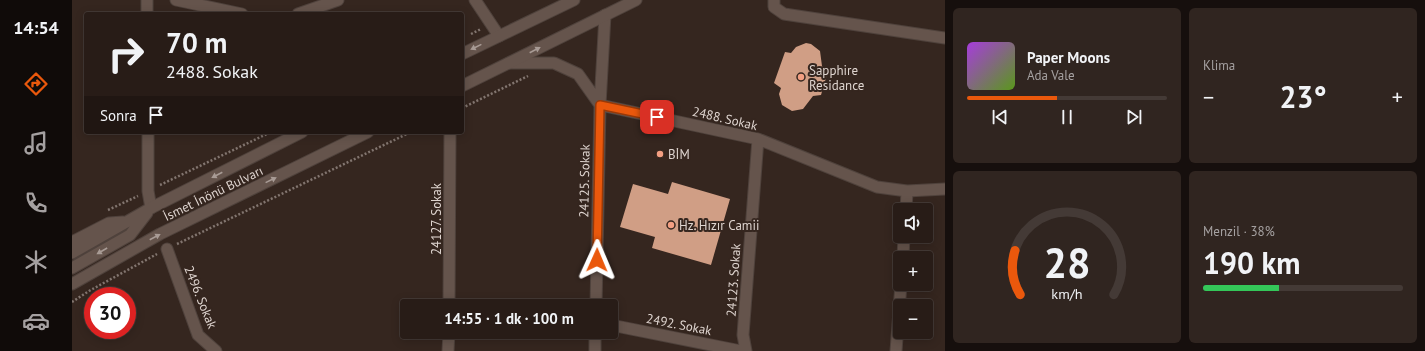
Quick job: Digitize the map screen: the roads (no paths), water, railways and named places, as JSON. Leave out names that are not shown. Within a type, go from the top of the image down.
[{"type":"street","points":[[147,0],[147,12]]},
{"type":"street","points":[[176,0],[233,12]]},
{"type":"street","points":[[304,12],[338,0]]},
{"type":"street","points":[[475,0],[499,36]]},
{"type":"street","points":[[464,53],[574,0]]},
{"type":"street","points":[[464,85],[636,0]]},
{"type":"street","points":[[774,0],[774,7],[784,14],[945,38]]},
{"type":"street","name":"24125. Sokak","points":[[596,299],[600,105],[605,15]]},
{"type":"street","points":[[509,63],[554,63],[578,74],[600,105]]},
{"type":"street","name":"2488. Sokak","points":[[600,105],[758,139],[878,187],[907,191],[945,189]]},
{"type":"street","points":[[72,268],[130,235],[151,208],[148,191],[148,134]]},
{"type":"street","name":"İsmet İnönü Bulvarı","points":[[72,253],[151,208],[298,134]]},
{"type":"street","name":"İsmet İnönü Bulvarı","points":[[72,284],[135,248],[364,134]]},
{"type":"street","name":"24127. Sokak","points":[[449,299],[450,134]]},
{"type":"street","name":"24123. Sokak","points":[[746,351],[743,335],[758,139]]},
{"type":"street","points":[[906,203],[907,191]]},
{"type":"street","points":[[72,242],[109,223],[127,222]]},
{"type":"street","points":[[72,290],[135,248]]},
{"type":"street","name":"2496. Sokak","points":[[167,249],[198,335],[216,351]]},
{"type":"street","points":[[896,351],[900,291]]},
{"type":"street","name":"2492. Sokak","points":[[618,326],[741,351]]},
{"type":"street","points":[[198,335],[201,351]]},
{"type":"street","points":[[448,351],[449,339]]},
{"type":"street","points":[[595,339],[595,351]]},
{"type":"place","name":"Sapphire Residance","points":[[801,77]]},
{"type":"place","name":"BİM","points":[[660,154]]},
{"type":"place","name":"Hz. Hızır Camii","points":[[671,225]]}]
